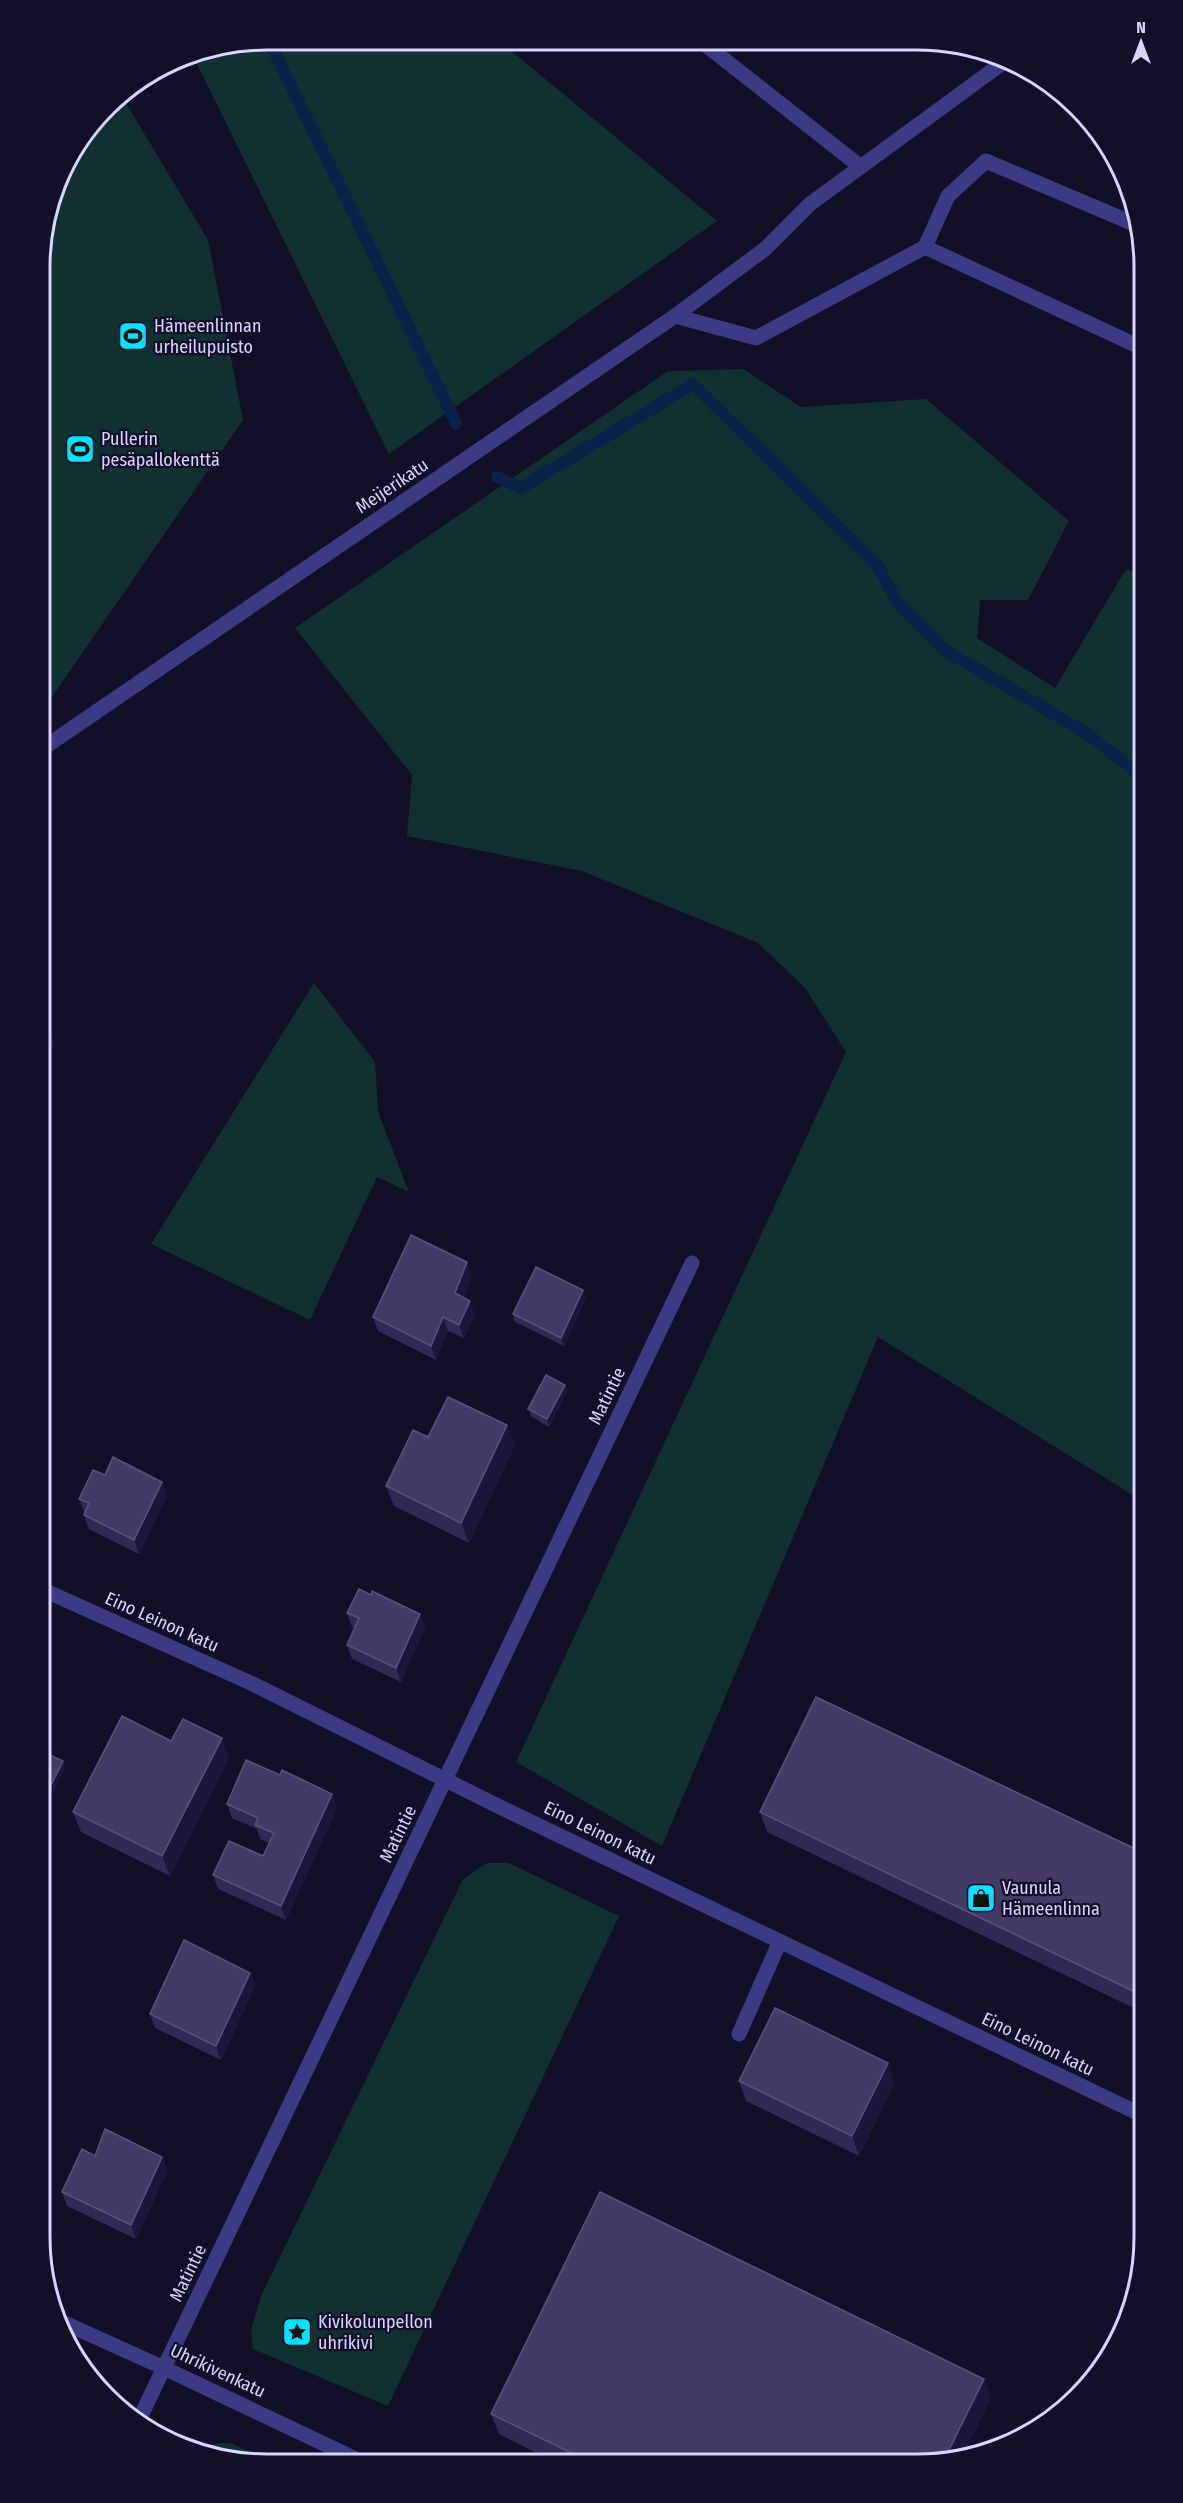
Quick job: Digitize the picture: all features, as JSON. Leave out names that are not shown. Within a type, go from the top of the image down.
[{"type":"street","points":[[712,50],[861,167]]},
{"type":"street","name":"Meijerikatu","points":[[50,743],[675,316],[765,249],[810,204],[999,66]]},
{"type":"street","points":[[675,316],[756,338],[925,247],[948,196],[986,161],[1128,222]]},
{"type":"street","points":[[925,247],[1134,343]]},
{"type":"street","name":"Matintie","points":[[142,2414],[692,1263]]},
{"type":"street","name":"Eino Leinon katu","points":[[50,1593],[253,1684],[445,1780],[1134,2112]]},
{"type":"street","points":[[739,2034],[780,1941]]},
{"type":"street","name":"Uhrikivenkatu","points":[[68,2325],[345,2454]]},
{"type":"green space","points":[[252,50],[510,50],[717,221],[389,454],[196,61],[238,51]]},
{"type":"green space","name":"Hämeenlinnan urheilupuisto","points":[[125,101],[208,240],[243,420],[50,700],[51,238],[61,197],[72,170],[94,134]]},
{"type":"green space","points":[[743,369],[801,407],[926,399],[1069,521],[1028,600],[980,600],[977,638],[1055,688],[1126,569],[1134,573],[1134,1496],[878,1337],[662,1846],[516,1762],[846,1052],[805,988],[758,943],[582,871],[407,836],[412,775],[295,628],[668,371]]},
{"type":"green space","points":[[314,983],[375,1062],[378,1112],[409,1192],[377,1177],[310,1320],[151,1244]]},
{"type":"green space","points":[[487,1863],[509,1863],[619,1916],[388,2406],[253,2349],[251,2330],[261,2296],[463,1879]]},
{"type":"green space","points":[[231,2443],[251,2453],[209,2446]]},
{"type":"building","points":[[411,1235],[467,1262],[455,1293],[470,1301],[459,1325],[443,1317],[431,1346],[373,1317]]},
{"type":"building","points":[[536,1267],[583,1290],[561,1338],[513,1314]]},
{"type":"building","points":[[546,1375],[565,1385],[547,1419],[528,1409]]},
{"type":"building","points":[[448,1397],[507,1425],[461,1523],[386,1486],[413,1430],[428,1437]]},
{"type":"building","points":[[113,1457],[162,1482],[134,1540],[84,1515],[89,1503],[79,1499],[93,1470],[105,1475]]},
{"type":"building","points":[[359,1589],[371,1595],[372,1591],[420,1614],[396,1668],[347,1645],[359,1618],[347,1613]]},
{"type":"building","points":[[816,1697],[1134,1848],[1134,1989],[1133,1991],[760,1812]]},
{"type":"building","points":[[122,1716],[171,1741],[183,1719],[222,1738],[162,1856],[73,1812]]},
{"type":"building","points":[[50,1755],[63,1761],[50,1787]]},
{"type":"building","points":[[246,1760],[280,1775],[282,1770],[332,1794],[281,1906],[213,1875],[229,1841],[263,1856],[274,1833],[255,1825],[258,1818],[227,1804]]},
{"type":"building","points":[[184,1940],[250,1973],[216,2046],[150,2014]]},
{"type":"building","points":[[775,2008],[888,2063],[852,2136],[739,2081]]},
{"type":"building","points":[[105,2129],[162,2157],[131,2225],[62,2192],[82,2149],[95,2156]]},
{"type":"building","points":[[600,2192],[984,2379],[948,2451],[917,2454],[574,2454],[491,2414]]},
{"type":"waterway","points":[[273,50],[456,423]]},
{"type":"waterway","points":[[497,477],[521,488],[693,384],[878,566],[897,602],[945,650],[1086,733],[1134,770]]},
{"type":"place","name":"Hämeenlinnan urheilupuisto","points":[[133,336]]},
{"type":"place","name":"Pullerin pesäpallokenttä","points":[[80,449]]},
{"type":"place","name":"Vaunula Hämeenlinna","points":[[981,1898]]},
{"type":"place","name":"Kivikolunpellon uhrikivi","points":[[297,2332]]}]
